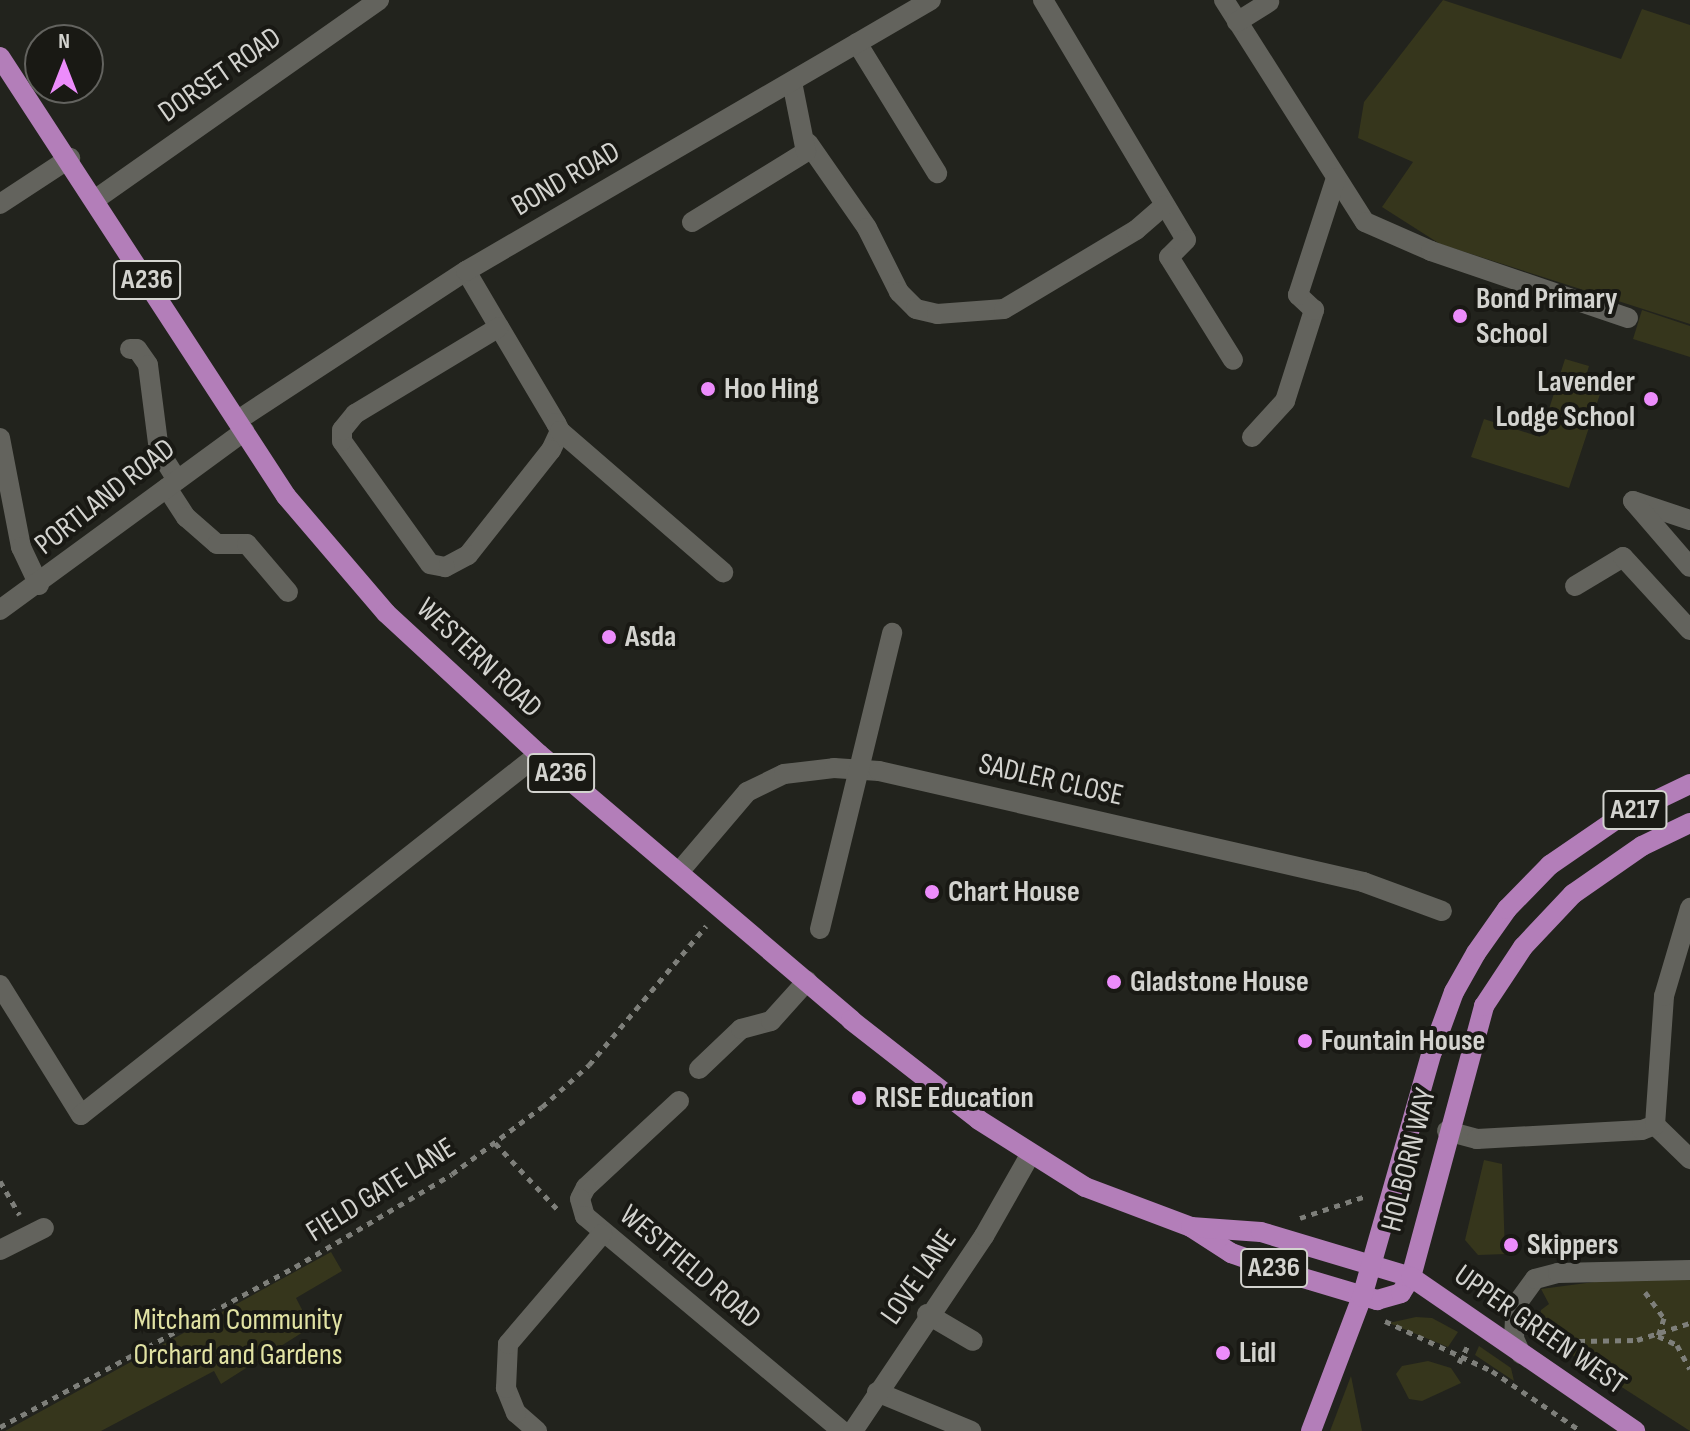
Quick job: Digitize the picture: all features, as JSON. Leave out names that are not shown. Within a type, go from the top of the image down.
[{"type":"main road","name":"WESTERN ROAD","points":[[0,57],[70,158],[286,496],[345,570],[445,671],[915,1071],[1030,1155],[1085,1187],[1191,1227],[1231,1253],[1362,1297]]},
{"type":"main road","name":"HOLBORN WAY","points":[[1311,1431],[1362,1297],[1432,1052],[1454,992],[1476,953],[1507,909],[1550,865],[1617,819],[1690,786]]},
{"type":"main road","name":"HOLBORN WAY","points":[[1411,1277],[1447,1131],[1484,1006],[1523,947],[1596,876],[1690,823]]},
{"type":"main road","name":"WESTERN ROAD","points":[[1191,1227],[1261,1232],[1372,1261]]},
{"type":"main road","name":"A236","points":[[1372,1261],[1411,1277]]},
{"type":"main road","points":[[1362,1297],[1390,1298],[1401,1293],[1411,1277]]},
{"type":"main road","name":"UPPER GREEN WEST","points":[[1411,1277],[1635,1431]]},
{"type":"street","name":"DORSET ROAD","points":[[96,199],[379,0]]},
{"type":"street","name":"BOND ROAD","points":[[241,425],[466,271],[857,43],[904,7],[931,0]]},
{"type":"street","points":[[1043,0],[1186,240],[1169,257],[1233,360]]},
{"type":"street","points":[[1224,0],[1365,222],[1431,251],[1628,318]]},
{"type":"street","points":[[1237,22],[1269,2]]},
{"type":"street","points":[[857,43],[937,173]]},
{"type":"street","points":[[792,82],[808,143],[867,228],[899,292],[916,309],[937,314],[1004,309],[1136,230],[1164,206]]},
{"type":"street","points":[[692,222],[798,161],[808,143]]},
{"type":"street","points":[[0,204],[70,158]]},
{"type":"street","points":[[1252,437],[1285,401],[1314,310],[1298,295],[1336,178]]},
{"type":"street","points":[[466,271],[558,427],[723,572]]},
{"type":"street","points":[[499,327],[355,414],[342,430],[342,441],[419,555],[445,567],[468,555],[557,442],[558,427]]},
{"type":"street","points":[[130,349],[137,349],[148,365],[159,451],[186,517],[217,544],[247,544],[288,592]]},
{"type":"street","name":"PORTLAND ROAD","points":[[0,610],[39,585],[172,484],[241,425]]},
{"type":"street","points":[[0,438],[21,547],[39,585]]},
{"type":"street","points":[[1690,520],[1633,501],[1690,567]]},
{"type":"street","points":[[1575,586],[1623,557],[1690,630]]},
{"type":"street","points":[[820,929],[892,633]]},
{"type":"street","points":[[0,985],[81,1115],[539,754]]},
{"type":"street","name":"SADLER CLOSE","points":[[679,872],[747,792],[764,781],[810,770],[858,769],[1363,882],[1442,911]]},
{"type":"street","points":[[1690,908],[1664,996],[1655,1125],[1690,1159]]},
{"type":"street","points":[[699,1069],[741,1029],[771,1021],[807,981]]},
{"type":"street","name":"WESTFIELD ROAD","points":[[679,1101],[586,1187],[580,1199],[598,1229],[842,1431]]},
{"type":"street","points":[[1447,1131],[1477,1139],[1642,1130],[1655,1125]]},
{"type":"street","name":"LOVE LANE","points":[[853,1431],[927,1314],[984,1236],[1030,1155]]},
{"type":"street","points":[[537,1431],[516,1413],[506,1388],[508,1344],[598,1229]]},
{"type":"street","points":[[0,1250],[37,1231]]},
{"type":"street","points":[[1521,1354],[1514,1338],[1516,1305],[1535,1279],[1617,1270],[1690,1270]]},
{"type":"street","points":[[927,1314],[973,1341]]},
{"type":"street","points":[[877,1392],[971,1431]]},
{"type":"path","name":"FIELD GATE LANE","points":[[0,1427],[320,1253],[495,1143],[589,1065],[720,908]]},
{"type":"path","points":[[495,1143],[511,1166],[576,1227],[598,1229]]},
{"type":"path","points":[[0,1181],[37,1231]]},
{"type":"path","points":[[1306,1216],[1365,1196]]},
{"type":"path","points":[[1617,1270],[1636,1280],[1664,1318],[1658,1336]]},
{"type":"path","points":[[1362,1297],[1391,1328],[1462,1356],[1581,1431]]},
{"type":"path","points":[[1561,1354],[1579,1341],[1658,1336],[1690,1323]]},
{"type":"path","points":[[1658,1336],[1677,1345],[1690,1369]]},
{"type":"path","points":[[1459,1363],[1462,1356]]},
{"type":"green space","points":[[1443,0],[1621,59],[1642,9],[1690,25],[1690,324],[1440,244],[1382,207],[1413,162],[1358,138],[1364,102]]},
{"type":"green space","points":[[1642,310],[1690,326],[1690,357],[1633,339]]},
{"type":"green space","points":[[1565,359],[1589,366],[1586,376],[1604,382],[1569,488],[1471,457],[1484,419],[1540,437]]},
{"type":"green space","points":[[1484,1160],[1502,1164],[1505,1254],[1478,1255],[1465,1240]]},
{"type":"green space","name":"Mitcham Community Orchard and Gardens","points":[[331,1252],[342,1271],[296,1298],[311,1327],[221,1384],[214,1371],[101,1431],[5,1431]]},
{"type":"green space","points":[[1617,1279],[1690,1280],[1690,1431],[1561,1348],[1538,1327],[1541,1310],[1549,1304],[1541,1289]]},
{"type":"green space","points":[[1416,1317],[1432,1318],[1458,1332],[1448,1347],[1389,1323]]},
{"type":"green space","points":[[1479,1346],[1511,1368],[1514,1381],[1475,1355]]},
{"type":"green space","points":[[1428,1361],[1451,1368],[1461,1383],[1422,1401],[1409,1399],[1396,1374],[1402,1366]]},
{"type":"green space","points":[[1351,1376],[1362,1431],[1330,1431]]},
{"type":"place","name":"Bond Primary School","points":[[1460,316]]},
{"type":"place","name":"Hoo Hing","points":[[708,389]]},
{"type":"place","name":"Lavender Lodge School","points":[[1651,399]]},
{"type":"place","name":"Asda","points":[[609,637]]},
{"type":"place","name":"Chart House","points":[[932,892]]},
{"type":"place","name":"Gladstone House","points":[[1114,982]]},
{"type":"place","name":"Fountain House","points":[[1305,1041]]},
{"type":"place","name":"RISE Education","points":[[859,1098]]},
{"type":"place","name":"Skippers","points":[[1511,1245]]},
{"type":"place","name":"Lidl","points":[[1223,1353]]}]
